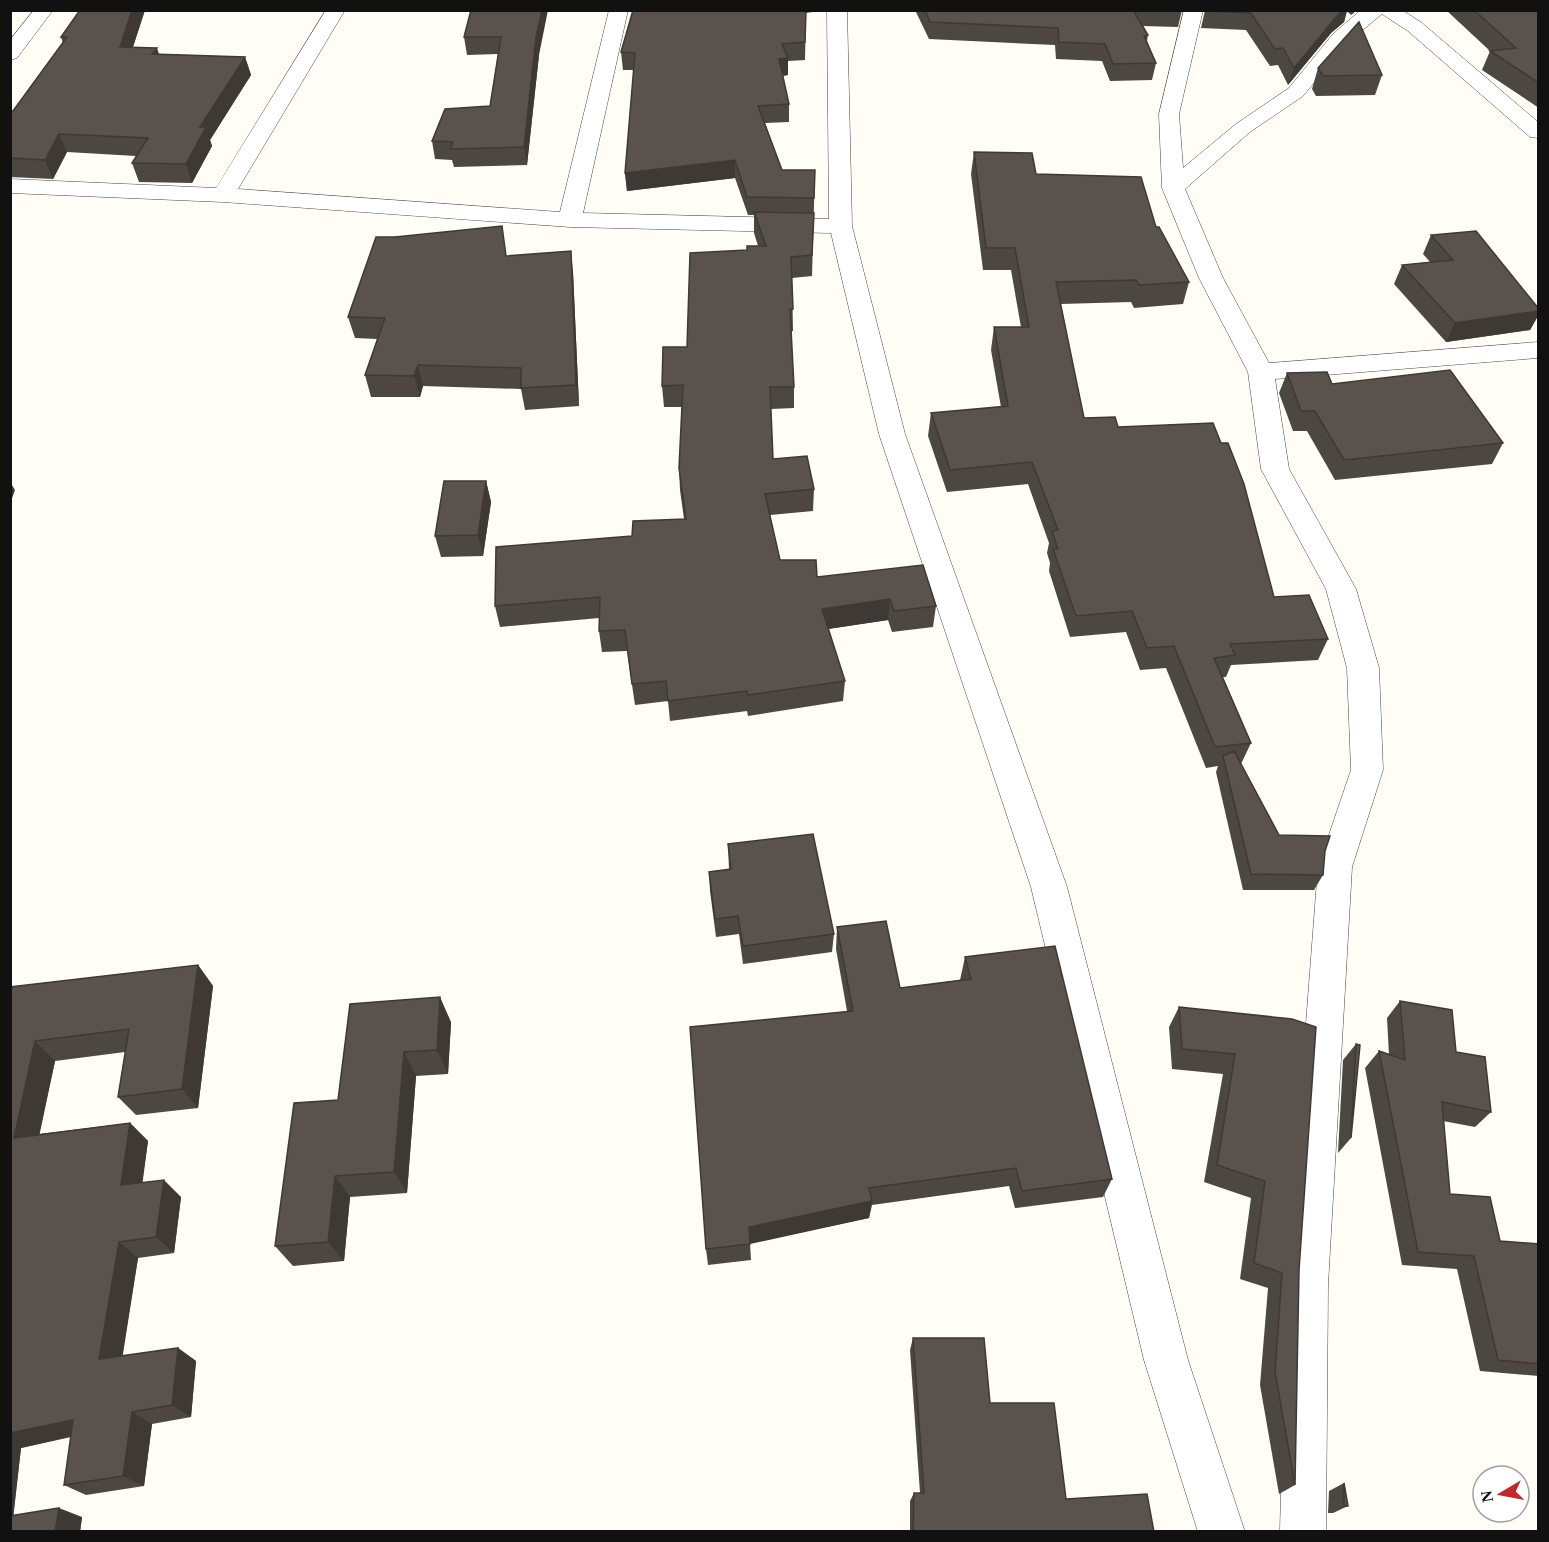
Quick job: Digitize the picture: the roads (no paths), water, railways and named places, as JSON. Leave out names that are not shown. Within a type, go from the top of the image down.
[{"type":"street","points":[[10,54],[44,10]]},
{"type":"street","points":[[223,195],[336,10]]},
{"type":"street","points":[[570,220],[619,10]]},
{"type":"street","points":[[837,10],[841,226],[892,434],[1049,887],[1166,1360],[1222,1532]]},
{"type":"street","points":[[1194,10],[1169,114],[1173,188],[1211,278],[1261,372],[1275,469],[1341,589],[1363,668],[1367,770],[1335,867],[1308,1285],[1303,1532]]},
{"type":"street","points":[[1173,188],[1245,127],[1275,109],[1298,90],[1329,48],[1355,22],[1375,10]]},
{"type":"street","points":[[1388,10],[1415,27],[1539,132]]},
{"type":"street","points":[[10,186],[223,195],[570,220],[841,226]]},
{"type":"street","points":[[1261,372],[1539,350]]}]
